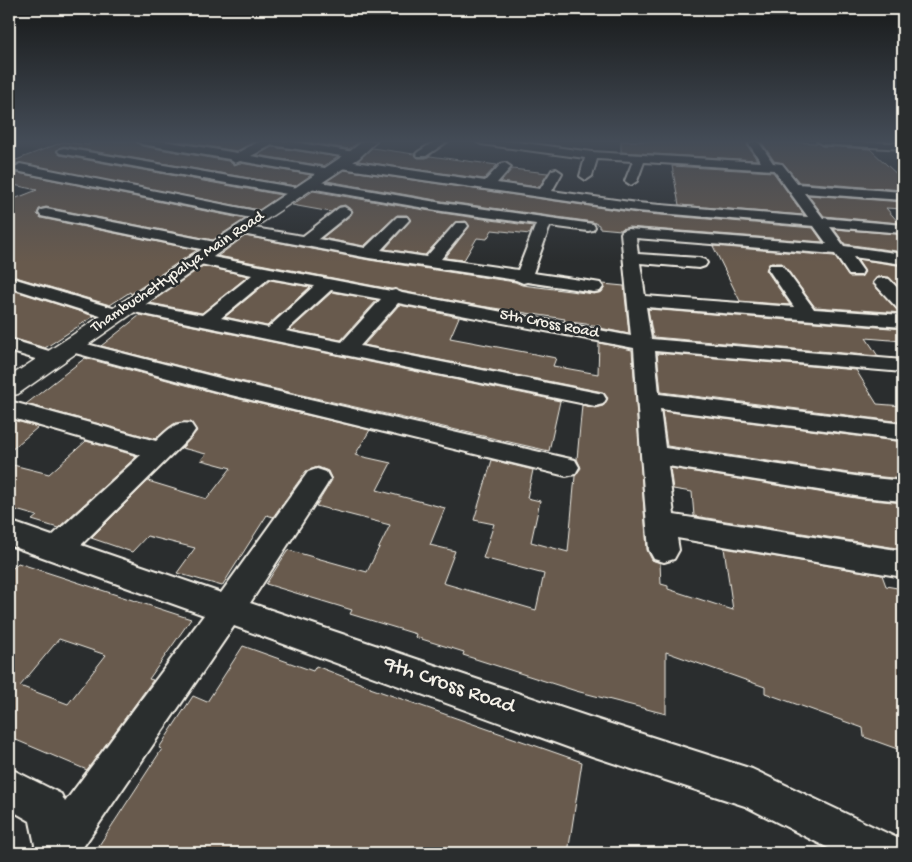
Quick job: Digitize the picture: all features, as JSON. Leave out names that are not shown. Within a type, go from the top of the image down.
[{"type":"main road","name":"Thambuchettypalya Main Road","points":[[9,388],[314,181]]},
{"type":"street","points":[[77,181],[261,216]]},
{"type":"street","points":[[159,196],[190,181]]},
{"type":"street","points":[[251,181],[588,227]]},
{"type":"street","points":[[454,181],[599,202],[686,212],[704,207],[903,229]]},
{"type":"street","points":[[487,186],[491,181]]},
{"type":"street","points":[[543,194],[551,181]]},
{"type":"street","points":[[788,181],[855,271]]},
{"type":"street","points":[[793,188],[903,196]]},
{"type":"street","points":[[599,202],[606,189]]},
{"type":"street","points":[[305,242],[344,211]]},
{"type":"street","points":[[46,213],[214,248]]},
{"type":"street","points":[[369,253],[402,220]]},
{"type":"street","points":[[523,278],[545,221]]},
{"type":"street","points":[[430,262],[461,226]]},
{"type":"street","points":[[242,230],[523,278],[594,287]]},
{"type":"street","points":[[903,259],[840,250],[628,233],[636,301],[644,344],[662,537],[903,564]]},
{"type":"street","points":[[631,258],[699,263]]},
{"type":"street","name":"5th Cross Road","points":[[198,260],[644,344],[903,366]]},
{"type":"street","points":[[776,269],[808,314]]},
{"type":"street","points":[[206,321],[266,272]]},
{"type":"street","points":[[9,282],[122,310],[206,321],[595,399]]},
{"type":"street","points":[[272,334],[328,283]]},
{"type":"street","points":[[883,283],[903,304]]},
{"type":"street","points":[[346,350],[395,296]]},
{"type":"street","points":[[636,301],[903,321]]},
{"type":"street","points":[[9,345],[61,352],[227,387],[566,467]]},
{"type":"street","points":[[648,400],[903,432]]},
{"type":"street","points":[[9,409],[160,451]]},
{"type":"street","points":[[58,549],[182,430]]},
{"type":"street","points":[[653,455],[862,487],[903,491]]},
{"type":"street","points":[[56,851],[228,609],[317,479]]},
{"type":"street","name":"9th Cross Road","points":[[9,533],[592,737],[752,789],[882,853]]},
{"type":"street","points":[[9,788],[47,808],[56,851]]},
{"type":"building","points":[[9,181],[59,181],[245,219],[213,240],[46,207],[39,209],[37,214],[41,218],[197,250],[131,294],[130,292],[110,305],[9,275],[9,201],[37,190],[9,184]]},
{"type":"building","points":[[110,181],[205,181],[281,195],[259,210]]},
{"type":"building","points":[[267,181],[302,181],[295,186]]},
{"type":"building","points":[[328,181],[420,181],[637,213],[813,228],[823,242],[628,227],[621,230],[599,228],[599,225],[593,222],[442,201]]},
{"type":"building","points":[[502,181],[543,181],[539,187]]},
{"type":"building","points":[[675,181],[780,181],[804,215],[679,205]]},
{"type":"building","points":[[903,181],[903,190],[799,182]]},
{"type":"building","points":[[313,191],[533,226],[530,234],[492,230],[487,239],[477,238],[464,260],[445,258],[469,227],[466,221],[455,222],[425,255],[385,249],[411,220],[407,215],[397,215],[364,246],[322,238],[351,215],[353,211],[345,205],[339,206],[331,212],[292,205]]},
{"type":"building","points":[[808,195],[903,202],[903,209],[886,208],[899,223],[824,216]]},
{"type":"building","points":[[834,229],[897,234],[903,242],[903,252],[845,244]]},
{"type":"building","points":[[245,236],[369,260],[515,282],[522,285],[594,294],[602,292],[605,287],[603,284],[624,286],[629,334],[600,328],[600,326],[564,321],[565,319],[474,305],[218,256]]},
{"type":"building","points":[[713,246],[834,256],[849,277],[861,277],[865,272],[857,259],[903,266],[903,292],[889,277],[877,277],[872,283],[896,309],[903,311],[903,313],[815,307],[782,263],[770,263],[766,270],[790,305],[740,301]]},
{"type":"building","points":[[203,266],[248,276],[202,313],[150,303]]},
{"type":"building","points":[[270,280],[310,287],[267,326],[225,317]]},
{"type":"building","points":[[9,289],[94,316],[45,348],[9,337]]},
{"type":"building","points":[[332,292],[377,300],[341,340],[290,330]]},
{"type":"building","points":[[399,305],[459,317],[450,338],[556,358],[553,366],[598,374],[599,343],[632,350],[647,550],[652,560],[660,563],[661,584],[668,586],[668,589],[733,610],[724,548],[882,575],[886,586],[903,589],[903,751],[864,737],[863,728],[765,693],[765,687],[666,652],[666,714],[576,691],[463,655],[464,652],[415,637],[416,634],[350,614],[352,610],[266,584],[288,550],[367,572],[390,525],[316,506],[332,480],[328,471],[318,467],[306,471],[273,517],[267,515],[222,586],[177,573],[195,548],[147,536],[132,552],[91,538],[148,481],[207,499],[231,468],[201,460],[206,454],[182,448],[197,431],[191,422],[175,423],[155,439],[26,404],[85,358],[227,396],[370,430],[355,455],[391,463],[377,490],[445,508],[430,545],[455,551],[443,583],[536,610],[544,574],[483,558],[494,524],[474,520],[492,460],[533,470],[527,498],[540,501],[531,542],[568,552],[575,476],[581,468],[577,459],[582,405],[595,408],[603,406],[608,398],[603,392],[364,345]]},
{"type":"building","points":[[648,309],[903,329],[903,341],[866,338],[878,356],[653,337]]},
{"type":"building","points":[[140,315],[560,401],[549,451],[227,378],[101,346]]},
{"type":"building","points":[[657,353],[856,370],[877,404],[903,406],[903,422],[661,392]]},
{"type":"building","points":[[662,411],[903,442],[903,479],[862,475],[667,446]]},
{"type":"building","points":[[9,419],[38,427],[9,452]]},
{"type":"building","points":[[86,441],[137,456],[58,528],[32,520],[37,516],[9,508],[9,464],[49,474]]},
{"type":"building","points":[[670,468],[862,499],[903,503],[903,549],[694,516],[692,492],[673,489]]},
{"type":"building","points":[[18,563],[191,619],[149,679],[153,680],[87,770],[9,737],[9,572]],"holes":[[[59,639],[106,655],[68,704],[20,686]]]},
{"type":"building","points":[[243,646],[313,671],[316,666],[370,688],[582,762],[568,853],[94,853],[162,749],[159,748],[193,696],[207,702]]}]
